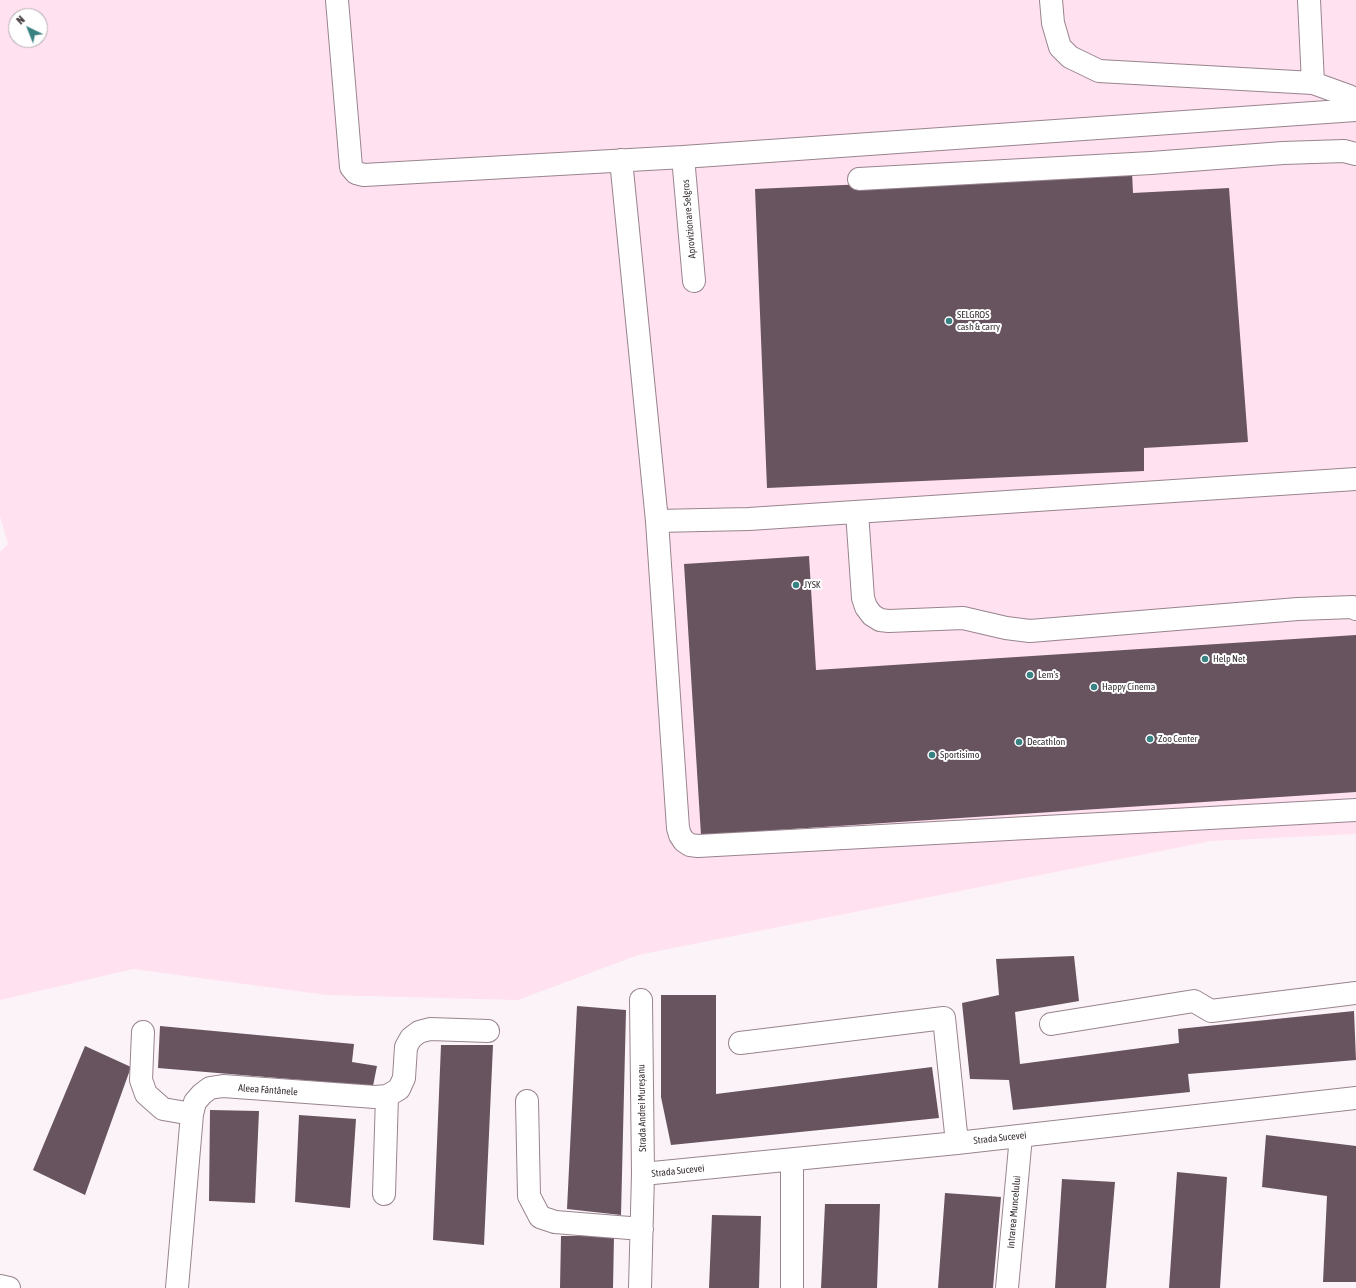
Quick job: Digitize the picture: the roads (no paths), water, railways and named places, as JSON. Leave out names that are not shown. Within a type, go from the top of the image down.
[{"type":"street","points":[[337,0],[351,167],[356,173],[364,176],[683,157],[1356,110]]},
{"type":"street","points":[[1051,0],[1053,23],[1060,47],[1070,57],[1099,71],[1314,83],[1349,96],[1356,106]]},
{"type":"street","points":[[1309,0],[1314,83]]},
{"type":"street","points":[[859,179],[1151,163],[1283,153],[1344,151],[1356,154]]},
{"type":"street","name":"Aprovizionare Selgros","points":[[683,157],[694,281]]},
{"type":"street","points":[[621,160],[657,521],[678,828],[680,835],[690,845],[698,846],[1356,810]]},
{"type":"street","points":[[657,521],[749,519],[1356,479]]},
{"type":"street","points":[[857,512],[863,598],[866,607],[872,615],[880,620],[889,621],[964,618],[1006,628],[1030,631],[1298,609],[1353,607],[1356,609]]},
{"type":"street","points":[[1051,1024],[1194,1001],[1211,1012],[1356,993]]},
{"type":"street","name":"Strada Andrei Mureșanu","points":[[640,1288],[643,1174],[641,1000]]},
{"type":"street","points":[[740,1043],[944,1018],[957,1143]]},
{"type":"street","points":[[384,1194],[387,1096],[399,1088],[404,1078],[406,1047],[411,1038],[419,1032],[430,1029],[488,1031]]},
{"type":"street","points":[[143,1032],[141,1080],[146,1094],[163,1109],[192,1114]]},
{"type":"street","name":"Aleea Fântânele","points":[[177,1288],[192,1114],[195,1102],[202,1094],[210,1088],[223,1086],[375,1098],[387,1096]]},
{"type":"street","name":"Strada Sucevei","points":[[643,1174],[957,1143],[1356,1098]]},
{"type":"street","points":[[527,1101],[529,1196],[540,1217],[554,1222],[642,1229]]},
{"type":"street","name":"Intrarea Muncelului","points":[[1007,1288],[1021,1136]]},
{"type":"street","points":[[792,1160],[792,1288]]},
{"type":"street","points":[[0,1286],[9,1288]]},
{"type":"place","name":"SELGROS cash & carry","points":[[949,321]]},
{"type":"place","name":"JYSK","points":[[796,585]]},
{"type":"place","name":"Help Net","points":[[1205,659]]},
{"type":"place","name":"Lem's","points":[[1030,675]]},
{"type":"place","name":"Happy Cinema","points":[[1094,687]]},
{"type":"place","name":"Zoo Center","points":[[1150,739]]},
{"type":"place","name":"Decathlon","points":[[1019,742]]},
{"type":"place","name":"Sportisimo","points":[[932,755]]}]
